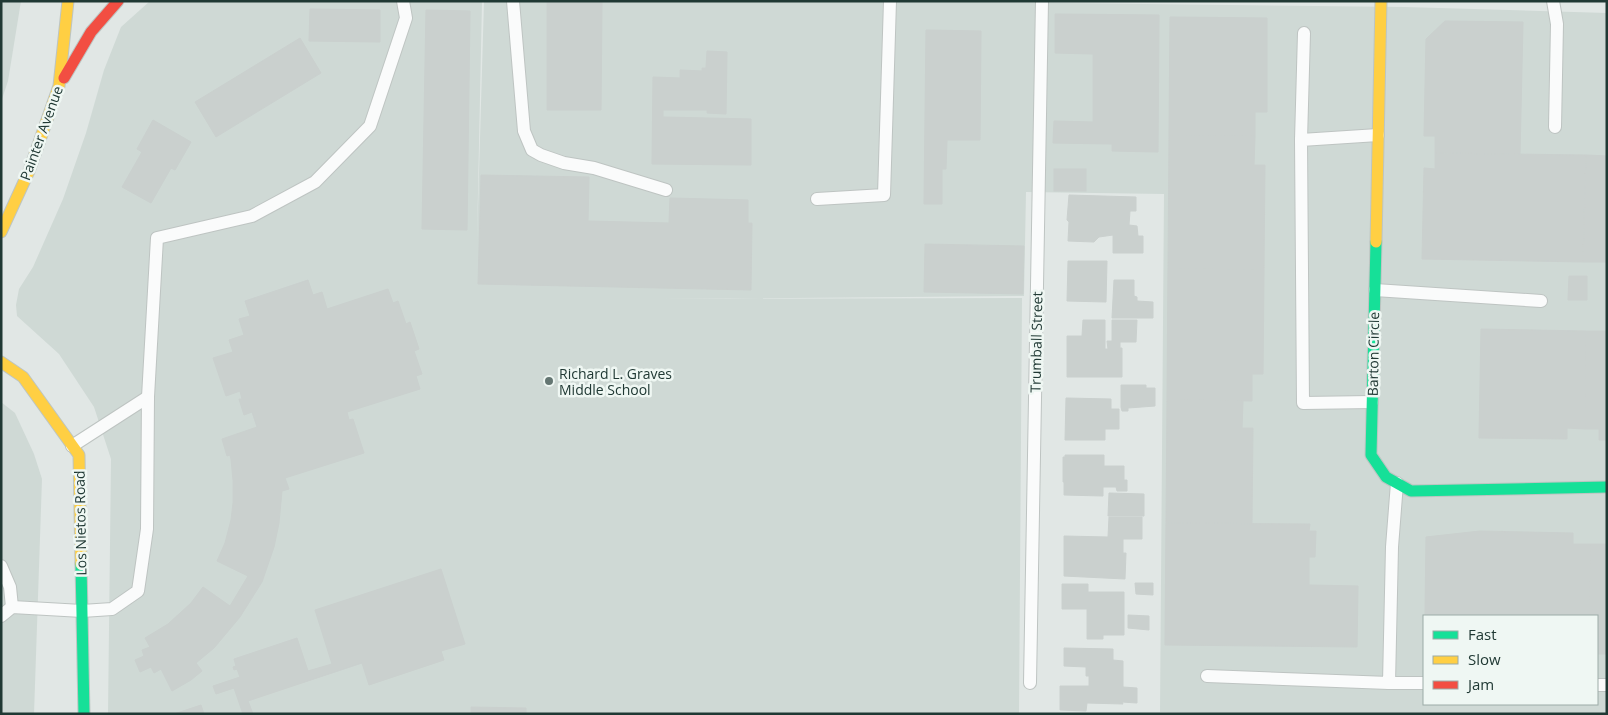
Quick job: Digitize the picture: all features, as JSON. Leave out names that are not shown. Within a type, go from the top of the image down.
[{"type":"street","name":"Painter Avenue","points":[[1,232],[29,171],[59,86],[68,1]]},
{"type":"street","points":[[59,86],[91,32],[118,1]]},
{"type":"street","name":"Barton Circle","points":[[1381,1],[1371,455],[1386,477],[1411,491],[1607,487]]},
{"type":"street","name":"Los Nietos Road","points":[[1,362],[23,378],[78,454],[84,714]]},
{"type":"lane","points":[[1,616],[12,607],[82,611],[112,609],[138,591],[147,530],[148,397],[157,238],[252,216],[315,182],[370,126],[406,18],[403,1]]},
{"type":"lane","points":[[513,1],[524,131],[532,150],[564,163],[594,168],[666,190]]},
{"type":"lane","points":[[818,199],[884,195],[890,1]]},
{"type":"lane","name":"Trumball Street","points":[[1030,683],[1042,1]]},
{"type":"lane","points":[[1553,1],[1557,24],[1555,127]]},
{"type":"lane","points":[[1304,33],[1301,140],[1303,403],[1372,402]]},
{"type":"lane","points":[[1301,140],[1378,135]]},
{"type":"lane","points":[[1375,290],[1541,301]]},
{"type":"lane","points":[[72,446],[148,397]]},
{"type":"lane","points":[[1389,683],[1392,547],[1397,482]]},
{"type":"lane","points":[[1,566],[10,587],[12,607]]},
{"type":"lane","points":[[1208,676],[1423,683]]},
{"type":"shaded area","points":[[1,1],[21,1],[8,81],[1,102]]},
{"type":"shaded area","points":[[150,1],[482,1],[477,241],[484,1],[889,1],[1404,7],[1607,13],[1607,714],[1270,714],[1160,712],[1164,194],[1026,192],[1024,296],[658,299],[1022,298],[1019,714],[108,714],[111,459],[94,407],[59,354],[17,316],[16,305],[19,289],[33,267],[63,199],[86,133],[104,70],[121,27]]},
{"type":"shaded area","points":[[1,402],[15,413],[34,454],[42,479],[34,714],[1,714]]},
{"type":"building","points":[[547,1],[602,1],[601,110],[547,110]]},
{"type":"building","points":[[310,9],[380,10],[380,42],[309,41]]},
{"type":"building","points":[[426,10],[470,11],[467,230],[422,229]]},
{"type":"building","points":[[1055,14],[1159,15],[1158,152],[1112,151],[1112,144],[1053,143],[1054,121],[1093,122],[1093,54],[1055,53]]},
{"type":"building","points":[[1170,17],[1267,18],[1267,112],[1255,112],[1255,136],[1169,135]]},
{"type":"building","points":[[1445,21],[1523,22],[1520,154],[1435,153],[1435,136],[1424,136],[1426,39]]},
{"type":"building","points":[[926,30],[981,31],[980,140],[947,140],[946,169],[942,169],[942,204],[924,204]]},
{"type":"building","points":[[300,38],[321,73],[216,137],[195,102]]},
{"type":"building","points":[[707,51],[727,52],[726,114],[707,113],[707,110],[663,110],[663,117],[751,119],[751,165],[652,164],[653,77],[680,78],[680,70],[702,71],[702,68],[706,68]]},
{"type":"building","points":[[153,120],[191,142],[175,170],[171,168],[151,203],[122,187],[142,152],[137,149]]},
{"type":"building","points":[[1169,135],[1255,136],[1254,165],[1265,165],[1264,270],[1168,268]]},
{"type":"building","points":[[1435,153],[1586,155],[1583,262],[1422,259],[1424,168],[1435,169]]},
{"type":"building","points":[[1586,155],[1607,156],[1607,262],[1583,262]]},
{"type":"building","points":[[1054,169],[1086,169],[1086,191],[1054,191]]},
{"type":"building","points":[[481,175],[589,177],[588,221],[669,223],[670,198],[748,200],[748,223],[752,223],[751,290],[478,284]]},
{"type":"building","points":[[1069,195],[1136,197],[1136,211],[1130,211],[1129,225],[1137,226],[1138,236],[1143,236],[1143,253],[1113,253],[1113,235],[1099,237],[1094,242],[1068,241]]},
{"type":"building","points":[[925,244],[1024,246],[1023,294],[924,292]]},
{"type":"building","points":[[1068,261],[1107,261],[1106,302],[1067,301]]},
{"type":"building","points":[[1168,268],[1264,270],[1263,374],[1252,374],[1252,401],[1167,399]]},
{"type":"building","points":[[1569,276],[1587,276],[1587,300],[1568,300]]},
{"type":"building","points":[[308,280],[313,295],[322,292],[327,309],[388,289],[393,303],[398,301],[406,324],[410,322],[419,349],[414,351],[422,374],[416,376],[420,389],[347,412],[349,420],[353,419],[364,453],[285,478],[289,489],[282,491],[279,523],[274,547],[262,582],[240,617],[214,648],[196,663],[202,671],[172,691],[161,669],[154,673],[151,667],[140,672],[135,660],[144,656],[142,650],[150,647],[145,638],[168,624],[191,603],[203,587],[230,606],[248,576],[217,561],[225,543],[233,503],[231,459],[230,455],[227,456],[222,439],[257,427],[252,412],[244,415],[239,399],[242,399],[240,391],[226,396],[213,358],[233,352],[229,340],[244,335],[239,319],[250,316],[245,301]]},
{"type":"building","points":[[1114,280],[1134,280],[1134,296],[1137,297],[1137,301],[1153,302],[1153,318],[1112,318]]},
{"type":"building","points":[[1083,320],[1105,320],[1105,349],[1108,349],[1107,341],[1112,341],[1112,320],[1137,320],[1136,342],[1120,342],[1120,348],[1122,348],[1122,377],[1067,377],[1067,336],[1082,336]]},
{"type":"building","points":[[1481,329],[1586,331],[1585,429],[1567,428],[1567,439],[1479,438]]},
{"type":"building","points":[[1586,331],[1607,331],[1607,440],[1599,440],[1599,429],[1585,429]]},
{"type":"building","points":[[1121,385],[1146,385],[1146,388],[1155,388],[1155,406],[1128,408],[1128,411],[1122,411]]},
{"type":"building","points":[[1066,398],[1111,399],[1111,409],[1119,409],[1119,429],[1105,429],[1105,440],[1065,440]]},
{"type":"building","points":[[1167,399],[1243,401],[1242,428],[1253,428],[1252,524],[1166,523]]},
{"type":"building","points":[[1065,455],[1104,455],[1104,466],[1124,466],[1124,480],[1127,480],[1127,491],[1117,491],[1116,487],[1103,487],[1103,496],[1064,495],[1063,457]]},
{"type":"building","points":[[1109,493],[1144,494],[1144,516],[1108,516]]},
{"type":"building","points":[[1109,517],[1142,517],[1142,539],[1123,539],[1123,553],[1126,553],[1125,579],[1064,576],[1064,536],[1108,537]]},
{"type":"building","points":[[1166,523],[1310,524],[1309,531],[1316,531],[1315,557],[1309,557],[1309,585],[1358,586],[1357,647],[1165,645]]},
{"type":"building","points":[[1480,531],[1573,533],[1573,544],[1591,544],[1589,615],[1425,615],[1426,537]]},
{"type":"building","points":[[1591,544],[1607,544],[1607,654],[1598,654],[1598,615],[1589,615]]},
{"type":"building","points":[[441,569],[465,644],[441,651],[444,660],[369,685],[362,663],[248,701],[253,714],[243,714],[234,688],[216,694],[213,686],[240,677],[237,669],[234,670],[233,667],[236,666],[234,659],[297,638],[308,671],[332,664],[315,610]]},
{"type":"building","points":[[1135,583],[1153,583],[1153,595],[1136,594]]},
{"type":"building","points":[[1062,584],[1088,584],[1088,592],[1124,592],[1124,635],[1103,635],[1103,639],[1087,639],[1087,609],[1062,609]]},
{"type":"building","points":[[1128,615],[1149,616],[1149,630],[1128,628]]},
{"type":"building","points":[[1064,648],[1113,649],[1113,660],[1123,661],[1123,687],[1137,688],[1137,703],[1087,703],[1086,711],[1060,710],[1060,686],[1089,686],[1089,676],[1086,676],[1086,667],[1064,666]]},
{"type":"building","points":[[201,705],[204,714],[174,714]]},
{"type":"building","points":[[471,707],[526,708],[526,714],[471,714]]},
{"type":"traffic: fast","points":[[1376,242],[1371,455],[1386,477],[1411,491],[1607,487]]},
{"type":"traffic: fast","points":[[81,564],[84,714]]},
{"type":"traffic: slow","points":[[1,232],[29,171],[59,86],[68,1]]},
{"type":"traffic: slow","points":[[1376,242],[1381,1]]},
{"type":"traffic: slow","points":[[1,362],[23,377],[79,455],[81,564]]},
{"type":"traffic: jam","points":[[64,78],[91,32],[118,1]]},
{"type":"place","name":"Richard L. Graves Middle School","points":[[549,381]]}]
